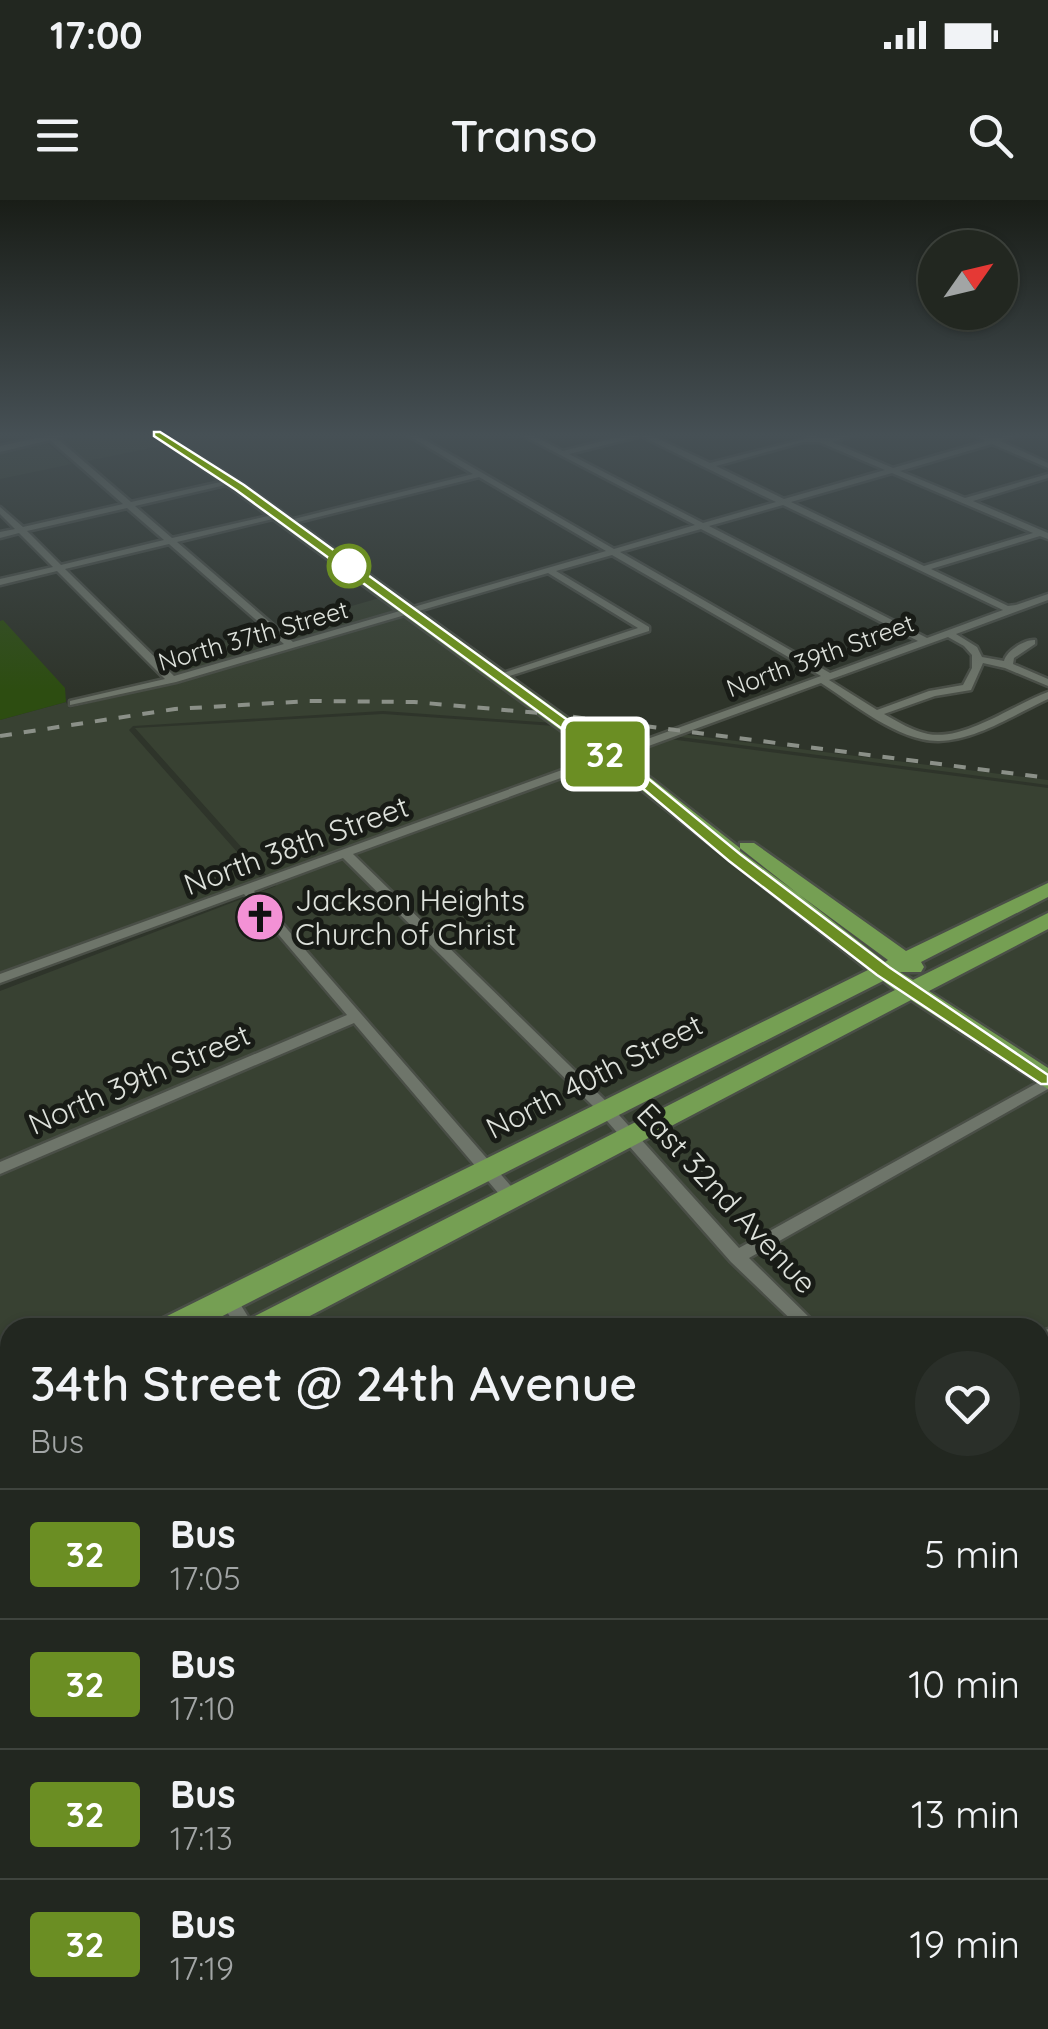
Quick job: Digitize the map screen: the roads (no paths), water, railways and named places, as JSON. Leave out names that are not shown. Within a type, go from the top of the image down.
[{"type":"main road","points":[[283,519],[645,783],[799,882],[894,965],[1048,1080]]},
{"type":"main road","name":"North 40th Street","points":[[190,1318],[1048,888]]},
{"type":"main road","points":[[278,1318],[1048,920]]},
{"type":"street","points":[[10,519],[172,680]]},
{"type":"street","points":[[0,535],[66,519]]},
{"type":"street","points":[[147,519],[292,645]]},
{"type":"street","points":[[0,582],[169,540],[281,519]]},
{"type":"street","points":[[559,519],[919,735],[940,738],[1048,695]]},
{"type":"street","points":[[692,519],[926,641]]},
{"type":"street","name":"North 37th Street","points":[[74,703],[172,680],[726,519]]},
{"type":"street","points":[[819,519],[1007,609],[1032,603]]},
{"type":"street","points":[[1010,519],[1046,534]]},
{"type":"street","points":[[922,568],[1022,535],[1046,534]]},
{"type":"street","points":[[499,676],[646,630],[550,571]]},
{"type":"street","name":"North 39th Street","points":[[608,756],[1048,599]]},
{"type":"street","points":[[878,713],[933,692],[966,688],[980,668],[980,660],[970,646],[948,633]]},
{"type":"street","points":[[1008,665],[1008,657],[1032,642]]},
{"type":"street","points":[[980,660],[1008,665],[1048,684]]},
{"type":"street","name":"North 38th Street","points":[[0,979],[608,756]]},
{"type":"street","name":"East 32nd Avenue","points":[[346,854],[606,1109],[737,1257],[801,1318]]},
{"type":"street","points":[[246,890],[511,1196]]},
{"type":"street","name":"North 39th Street","points":[[0,1168],[356,1017]]},
{"type":"street","points":[[737,1257],[1048,1080]]},
{"type":"street","points":[[228,1298],[241,1318]]},
{"type":"railway","points":[[0,736],[175,709],[309,701],[414,702],[551,714],[1048,778]]},
{"type":"place","name":"Jackson Heights Church of Christ","points":[[260,917]]}]
